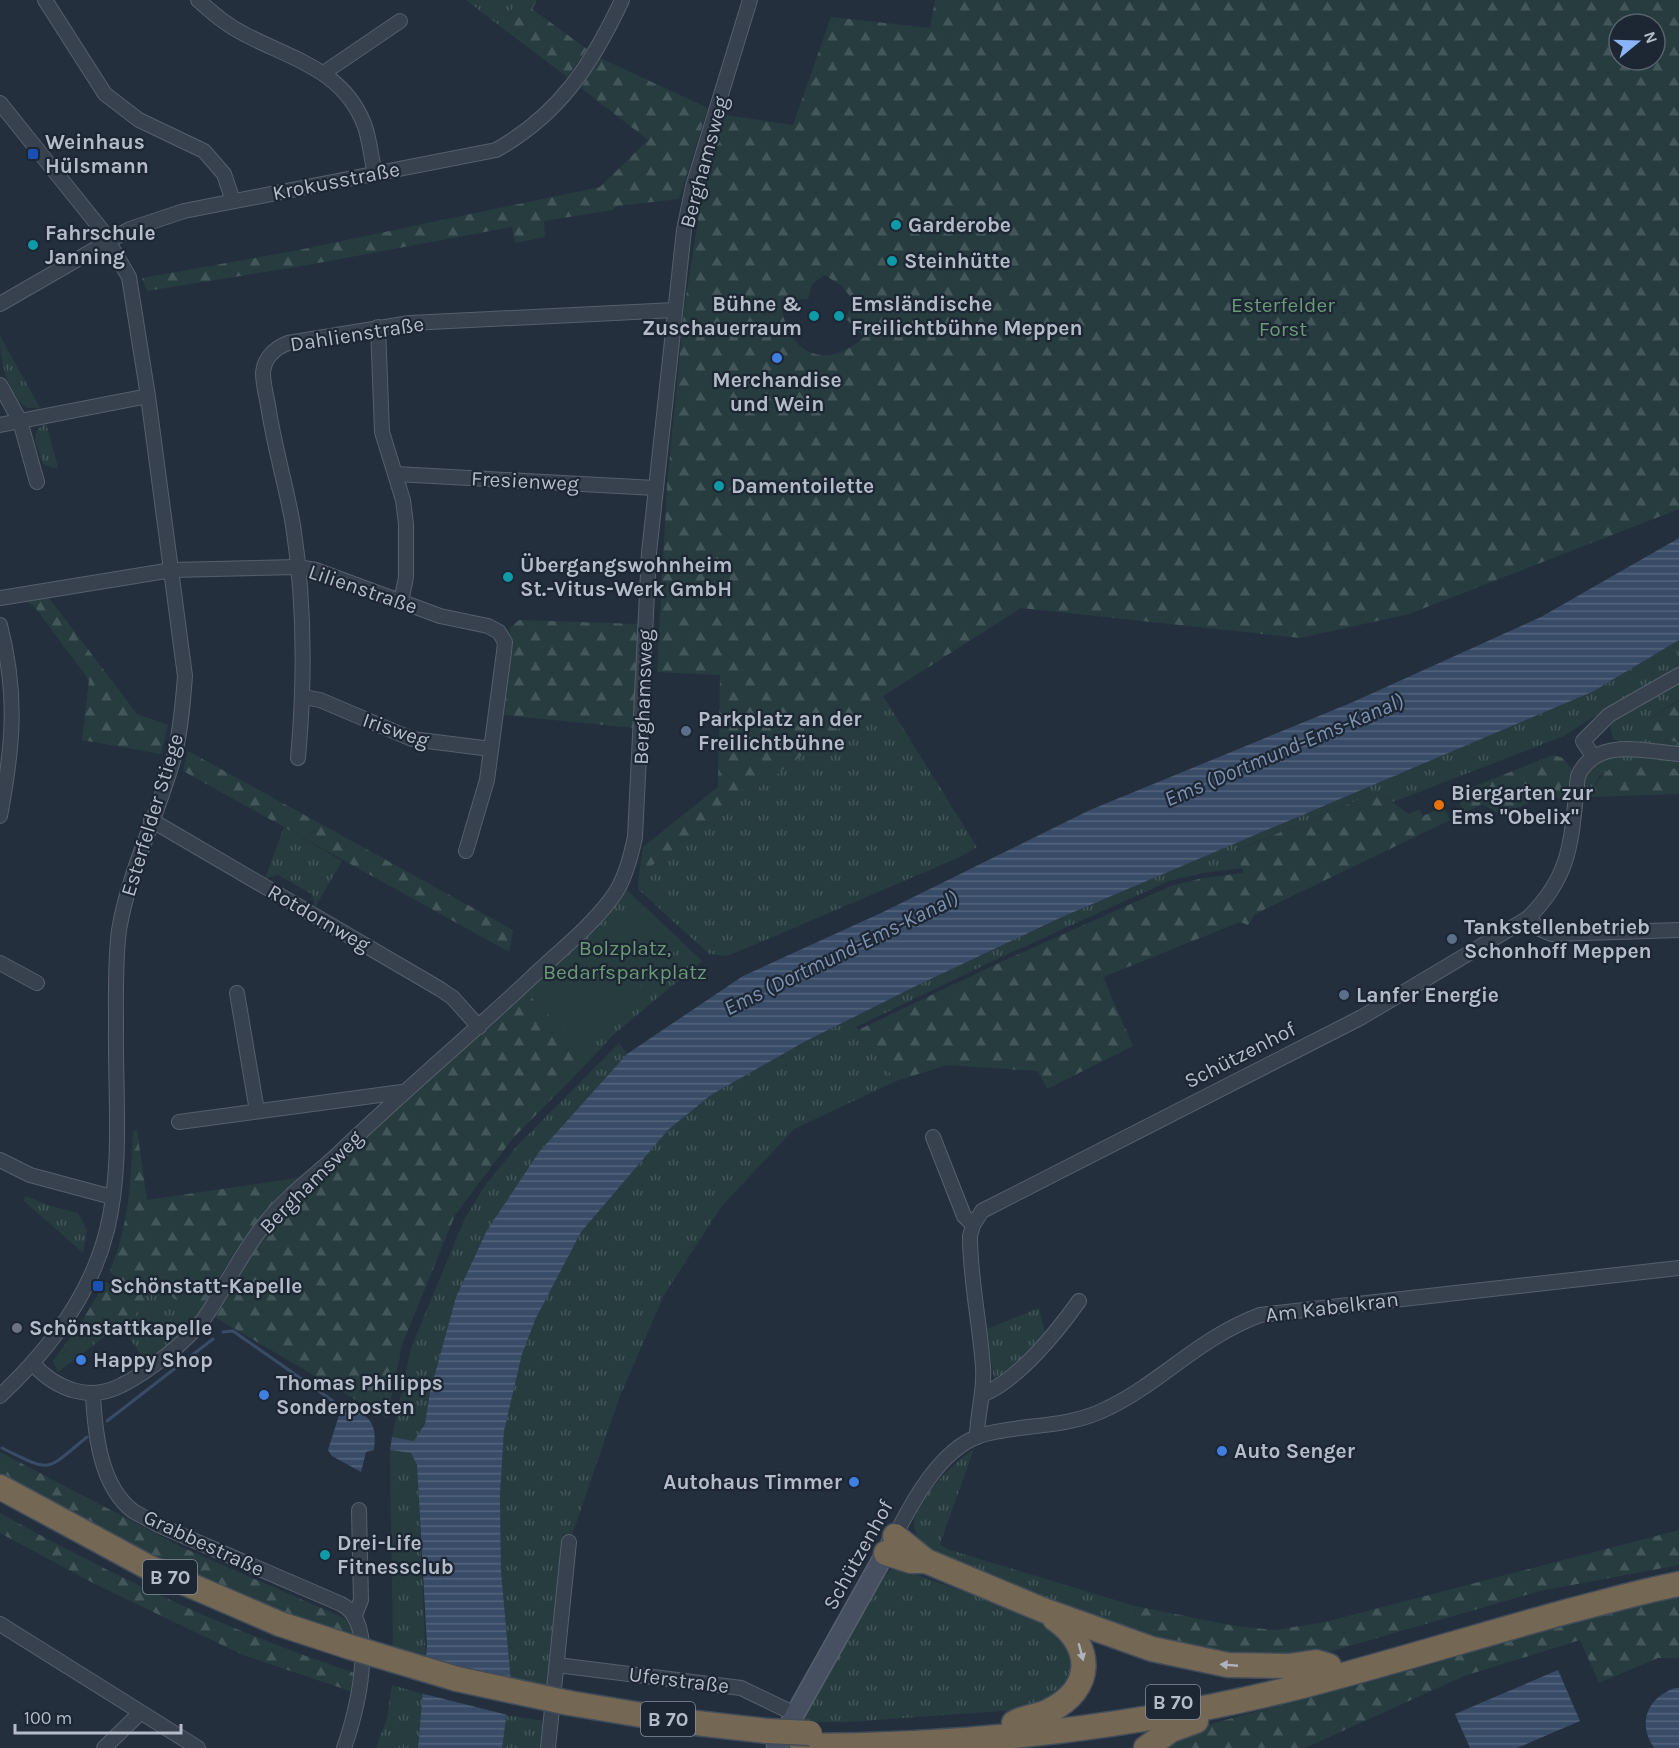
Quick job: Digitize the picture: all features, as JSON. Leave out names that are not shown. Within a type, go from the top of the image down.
[{"type":"highway","name":"B 70","points":[[0,1487],[147,1567],[349,1654],[454,1690],[568,1709],[676,1734],[768,1741],[1014,1723],[1108,1713],[1161,1704],[1329,1666],[1679,1571]]},
{"type":"highway","name":"B 70","points":[[0,1502],[137,1577],[274,1635],[349,1654]]},
{"type":"highway","points":[[890,1544],[1043,1610],[1152,1649],[1194,1660],[1228,1665],[1289,1666],[1316,1662],[1329,1666]]},
{"type":"highway","name":"B 70","points":[[806,1740],[933,1746],[1109,1726],[1245,1700],[1624,1596],[1679,1584]]},
{"type":"highway","points":[[1014,1723],[1023,1718],[1048,1712],[1062,1703],[1081,1680],[1083,1656],[1075,1637],[1043,1610]]},
{"type":"highway","points":[[1146,1748],[1171,1730],[1190,1723],[1230,1715],[1245,1700]]},
{"type":"street","points":[[45,0],[105,94],[139,120],[204,151],[224,174],[233,201]]},
{"type":"street","name":"Krokusstraße","points":[[0,304],[144,222],[233,201],[496,150],[523,134],[545,116],[574,83],[593,57],[622,0]]},
{"type":"street","name":"Berghamsweg","points":[[93,1395],[134,1379],[188,1335],[203,1319],[231,1272],[268,1220],[402,1092],[479,1027],[607,904],[616,891],[630,860],[638,808],[654,488],[684,230],[693,186],[750,0]]},
{"type":"street","points":[[202,1],[225,24],[325,72],[338,86],[364,124],[375,174]]},
{"type":"street","points":[[325,72],[400,21]]},
{"type":"street","name":"Esterfelder Stiege","points":[[0,102],[109,240],[124,265],[132,289],[172,570],[184,676],[182,713],[175,753],[134,864],[119,931],[115,1050],[116,1160],[107,1229],[86,1284],[70,1312],[33,1364],[0,1396]]},
{"type":"street","name":"Dahlienstraße","points":[[298,758],[304,697],[302,591],[291,518],[271,430],[263,374],[268,358],[279,347],[288,343],[378,327],[675,310]]},
{"type":"street","points":[[378,327],[382,432],[404,500],[406,577],[401,602]]},
{"type":"street","points":[[0,385],[20,421],[37,482]]},
{"type":"street","points":[[0,425],[148,396]]},
{"type":"street","name":"Fresienweg","points":[[396,474],[654,488]]},
{"type":"street","name":"Lilienstraße","points":[[0,598],[172,570],[297,567],[316,570],[461,622],[488,626],[499,632],[505,642],[491,749],[480,809],[466,852]]},
{"type":"street","points":[[0,625],[14,709],[9,765],[0,816]]},
{"type":"street","points":[[1679,675],[1609,715],[1583,741],[1593,756],[1621,749],[1679,754]]},
{"type":"street","name":"Irisweg","points":[[304,697],[320,700],[412,739],[491,749]]},
{"type":"street","name":"Schützenhof","points":[[973,1225],[982,1211],[991,1205],[1362,1017],[1528,918],[1549,896],[1570,853],[1578,776],[1583,765],[1593,756]]},
{"type":"street","name":"Rotdornweg","points":[[151,820],[440,988],[453,998],[479,1027]]},
{"type":"street","points":[[1528,918],[1552,934],[1679,930]]},
{"type":"street","points":[[0,963],[37,983]]},
{"type":"street","points":[[237,993],[257,1111]]},
{"type":"street","name":"Berghamsweg","points":[[179,1122],[402,1092]]},
{"type":"street","points":[[933,1137],[964,1216],[973,1225],[970,1254],[984,1394],[978,1414],[977,1437]]},
{"type":"street","points":[[0,1160],[30,1174],[112,1197]]},
{"type":"street","name":"Am Kabelkran","points":[[977,1437],[999,1431],[1068,1422],[1095,1414],[1135,1392],[1189,1352],[1232,1326],[1260,1315],[1679,1268]]},
{"type":"street","points":[[984,1394],[1007,1381],[1065,1321],[1078,1301]]},
{"type":"street","points":[[33,1364],[52,1380],[82,1394],[93,1395]]},
{"type":"street","name":"Grabbestraße","points":[[93,1395],[94,1418],[104,1467],[117,1494],[132,1510],[158,1525],[341,1604],[355,1614]]},
{"type":"street","name":"Schützenhof","points":[[768,1741],[795,1714],[916,1498],[936,1470],[963,1444],[977,1437]]},
{"type":"street","points":[[344,1748],[352,1727],[358,1694],[363,1637],[355,1614],[361,1600],[359,1510]]},
{"type":"street","points":[[548,1748],[569,1542]]},
{"type":"street","points":[[0,1624],[198,1748]]},
{"type":"street","name":"Uferstraße","points":[[557,1665],[741,1688],[795,1714]]},
{"type":"street","points":[[104,1748],[140,1713]]},
{"type":"green space","points":[[466,0],[518,0],[501,27]]},
{"type":"green space","points":[[518,0],[537,0],[532,9],[587,49],[567,77],[501,27]]},
{"type":"green space","name":"Esterfelder Forst","points":[[935,0],[1679,0],[1679,509],[1409,614],[1300,638],[1021,608],[883,696],[639,875],[643,847],[718,787],[720,675],[657,672],[667,486],[684,310],[703,187],[725,115],[793,125],[831,17],[930,28]],"holes":[[[825,275],[843,287],[854,302],[845,318],[864,337],[849,348],[835,354],[821,355],[809,352],[798,344],[790,332],[784,318],[781,300],[808,299],[812,284]]]},
{"type":"green space","points":[[600,58],[708,108],[679,199],[617,206],[613,210],[544,221],[545,237],[515,243],[512,227],[302,266],[147,291],[142,278],[299,250],[600,187],[648,140],[581,88]]},
{"type":"green space","points":[[0,336],[40,408],[27,408],[20,402],[9,385],[1,355]]},
{"type":"green space","points":[[46,423],[58,467],[53,468],[43,464],[35,441],[37,430]]},
{"type":"green space","points":[[43,590],[137,714],[168,725],[161,754],[82,740],[89,680],[34,606],[14,595]]},
{"type":"green space","points":[[519,620],[638,624],[635,728],[504,715],[513,643],[509,629]]},
{"type":"green space","points":[[1679,640],[1679,674],[1592,718],[1564,736],[1393,802],[1378,792],[1236,850],[1243,868],[1203,873],[1169,881],[999,958],[856,1027],[896,1081],[794,1129],[721,1207],[664,1295],[620,1396],[572,1535],[563,1534],[548,1692],[511,1682],[501,1571],[500,1495],[504,1431],[522,1354],[536,1318],[581,1232],[668,1130],[711,1095],[804,1042],[916,986],[1062,917],[1592,692]]},
{"type":"green space","points":[[1679,679],[1679,700],[1639,725],[1645,738],[1679,742],[1679,750],[1625,744],[1613,739],[1610,727],[1612,721]]},
{"type":"green space","points":[[883,696],[977,847],[960,857],[727,956],[709,954],[638,889],[639,875]]},
{"type":"green space","points":[[1679,701],[1679,742],[1645,738],[1639,725]]},
{"type":"green space","points":[[188,751],[513,930],[509,952],[183,771]]},
{"type":"green space","points":[[1553,755],[1563,758],[1574,772],[1567,801],[1547,795],[1501,815],[1482,804],[1464,813],[1455,794]]},
{"type":"green space","points":[[1629,755],[1679,759],[1679,769],[1627,763],[1599,776],[1589,797],[1581,796],[1586,776],[1595,764],[1609,758]]},
{"type":"green space","points":[[1627,763],[1679,769],[1679,794],[1589,797],[1604,774]]},
{"type":"green space","points":[[1378,792],[1409,814],[1419,809],[1423,816],[1443,807],[1450,820],[1255,914],[1248,925],[1240,922],[1103,977],[1133,1046],[1047,1089],[1038,1071],[947,1065],[896,1081],[858,1030],[1001,962],[1171,886],[1203,878],[1244,873],[1235,851]]},
{"type":"green space","points":[[284,827],[342,861],[315,907],[312,894],[278,875],[265,878]]},
{"type":"green space","name":"Bolzplatz, Bedarfsparkplatz","points":[[626,889],[702,961],[613,1035],[592,1058],[525,991]]},
{"type":"green space","name":"Bolzplatz, Bedarfsparkplatz","points":[[633,901],[679,947],[583,1043],[537,997]]},
{"type":"green space","points":[[525,991],[592,1058],[513,1138],[455,1215],[402,1345],[387,1418],[211,1315],[272,1224]]},
{"type":"green space","points":[[619,1043],[627,1054],[539,1152],[486,1232],[456,1297],[430,1392],[425,1424],[420,1436],[414,1441],[392,1437],[411,1348],[465,1218],[486,1184],[518,1145]]},
{"type":"green space","points":[[137,1130],[147,1200],[304,1177],[262,1217],[224,1269],[199,1313],[173,1298],[163,1281],[142,1286],[117,1280],[118,1277],[109,1273],[125,1221],[130,1186],[133,1131]]},
{"type":"green space","points":[[26,1196],[50,1206],[78,1213],[87,1230],[83,1253],[23,1200]]},
{"type":"green space","points":[[105,1282],[142,1293],[150,1303],[95,1344],[81,1323]]},
{"type":"green space","points":[[165,1287],[173,1298],[199,1313],[182,1333],[146,1362],[120,1325],[149,1303],[142,1293]]},
{"type":"green space","points":[[1039,1308],[1045,1333],[1000,1381],[994,1381],[987,1329]]},
{"type":"green space","points":[[81,1323],[95,1344],[58,1372],[53,1361]]},
{"type":"green space","points":[[974,1449],[940,1544],[947,1549],[1135,1606],[1136,1621],[1143,1634],[1026,1594],[922,1546],[914,1524],[920,1505],[947,1472]]},
{"type":"green space","points":[[390,1450],[411,1453],[417,1465],[426,1661],[393,1652]]},
{"type":"green space","points":[[0,1452],[181,1547],[344,1618],[351,1624],[356,1636],[325,1630],[149,1556],[0,1476]]},
{"type":"green space","points":[[0,1513],[174,1602],[263,1640],[355,1673],[353,1692],[243,1655],[99,1586],[0,1533]]},
{"type":"green space","points":[[1679,1530],[1679,1565],[1540,1591],[1332,1651],[1296,1658],[1203,1655],[1143,1634],[1136,1620],[1135,1606],[1235,1626],[1275,1630],[1325,1622]]},
{"type":"green space","points":[[897,1568],[1029,1615],[1058,1628],[1077,1664],[1069,1689],[1029,1709],[848,1722],[801,1722],[876,1586],[890,1570]]},
{"type":"green space","points":[[1679,1594],[1679,1658],[1658,1658],[1599,1683],[1580,1640],[1464,1676],[1305,1748],[1160,1748],[1183,1734],[1214,1723],[1430,1665],[1549,1625]]},
{"type":"green space","points":[[392,1685],[423,1694],[418,1748],[376,1748],[387,1718]]},
{"type":"green space","points":[[505,1715],[545,1721],[541,1748],[502,1748]]},
{"type":"water","name":"Ems (Dortmund-Ems-Kanal)","points":[[1679,538],[1679,640],[1592,692],[1062,917],[916,986],[804,1042],[711,1095],[668,1130],[581,1232],[536,1318],[522,1354],[504,1431],[500,1495],[501,1571],[511,1682],[502,1748],[418,1748],[427,1645],[417,1465],[411,1453],[390,1450],[392,1437],[414,1441],[425,1424],[430,1392],[456,1297],[486,1232],[539,1152],[627,1054],[743,976],[881,913],[1090,810],[1353,702],[1541,617]]},
{"type":"water","points":[[346,1409],[367,1418],[375,1434],[374,1450],[366,1452],[361,1472],[332,1456],[328,1450],[340,1412]]},
{"type":"water","points":[[1558,1670],[1580,1721],[1517,1748],[1470,1748],[1455,1714]]},
{"type":"water","points":[[1679,1688],[1679,1748],[1654,1748],[1646,1729],[1648,1712],[1658,1698]]},
{"type":"pier","points":[[423,1661],[514,1683],[508,1715],[420,1693]]},
{"type":"waterway","points":[[223,1332],[233,1331],[333,1401],[343,1413]]},
{"type":"waterway","points":[[107,1421],[213,1339]]},
{"type":"waterway","points":[[2,1448],[31,1462],[48,1465],[63,1457],[87,1437]]},
{"type":"place","name":"Weinhaus Hülsmann","points":[[33,154]]},
{"type":"place","name":"Garderobe","points":[[896,225]]},
{"type":"place","name":"Fahrschule Janning","points":[[33,245]]},
{"type":"place","name":"Steinhütte","points":[[892,261]]},
{"type":"place","name":"Bühne & Zuschauerraum","points":[[814,316]]},
{"type":"place","name":"Emsländische Freilichtbühne Meppen","points":[[839,316]]},
{"type":"place","name":"Merchandise und Wein","points":[[777,358]]},
{"type":"place","name":"Damentoilette","points":[[719,486]]},
{"type":"place","name":"Übergangswohnheim St.-Vitus-Werk GmbH","points":[[508,577]]},
{"type":"place","name":"Parkplatz an der Freilichtbühne","points":[[686,731]]},
{"type":"place","name":"Biergarten zur Ems \"Obelix\"","points":[[1439,805]]},
{"type":"place","name":"Tankstellenbetrieb Schonhoff Meppen","points":[[1452,939]]},
{"type":"place","name":"Lanfer Energie","points":[[1344,995]]},
{"type":"place","name":"Schönstatt-Kapelle","points":[[98,1286]]},
{"type":"place","name":"Schönstattkapelle","points":[[17,1328]]},
{"type":"place","name":"Happy Shop","points":[[81,1360]]},
{"type":"place","name":"Thomas Philipps Sonderposten","points":[[264,1395]]},
{"type":"place","name":"Auto Senger","points":[[1222,1451]]},
{"type":"place","name":"Autohaus Timmer","points":[[854,1482]]},
{"type":"place","name":"Drei-Life Fitnessclub","points":[[325,1555]]}]
